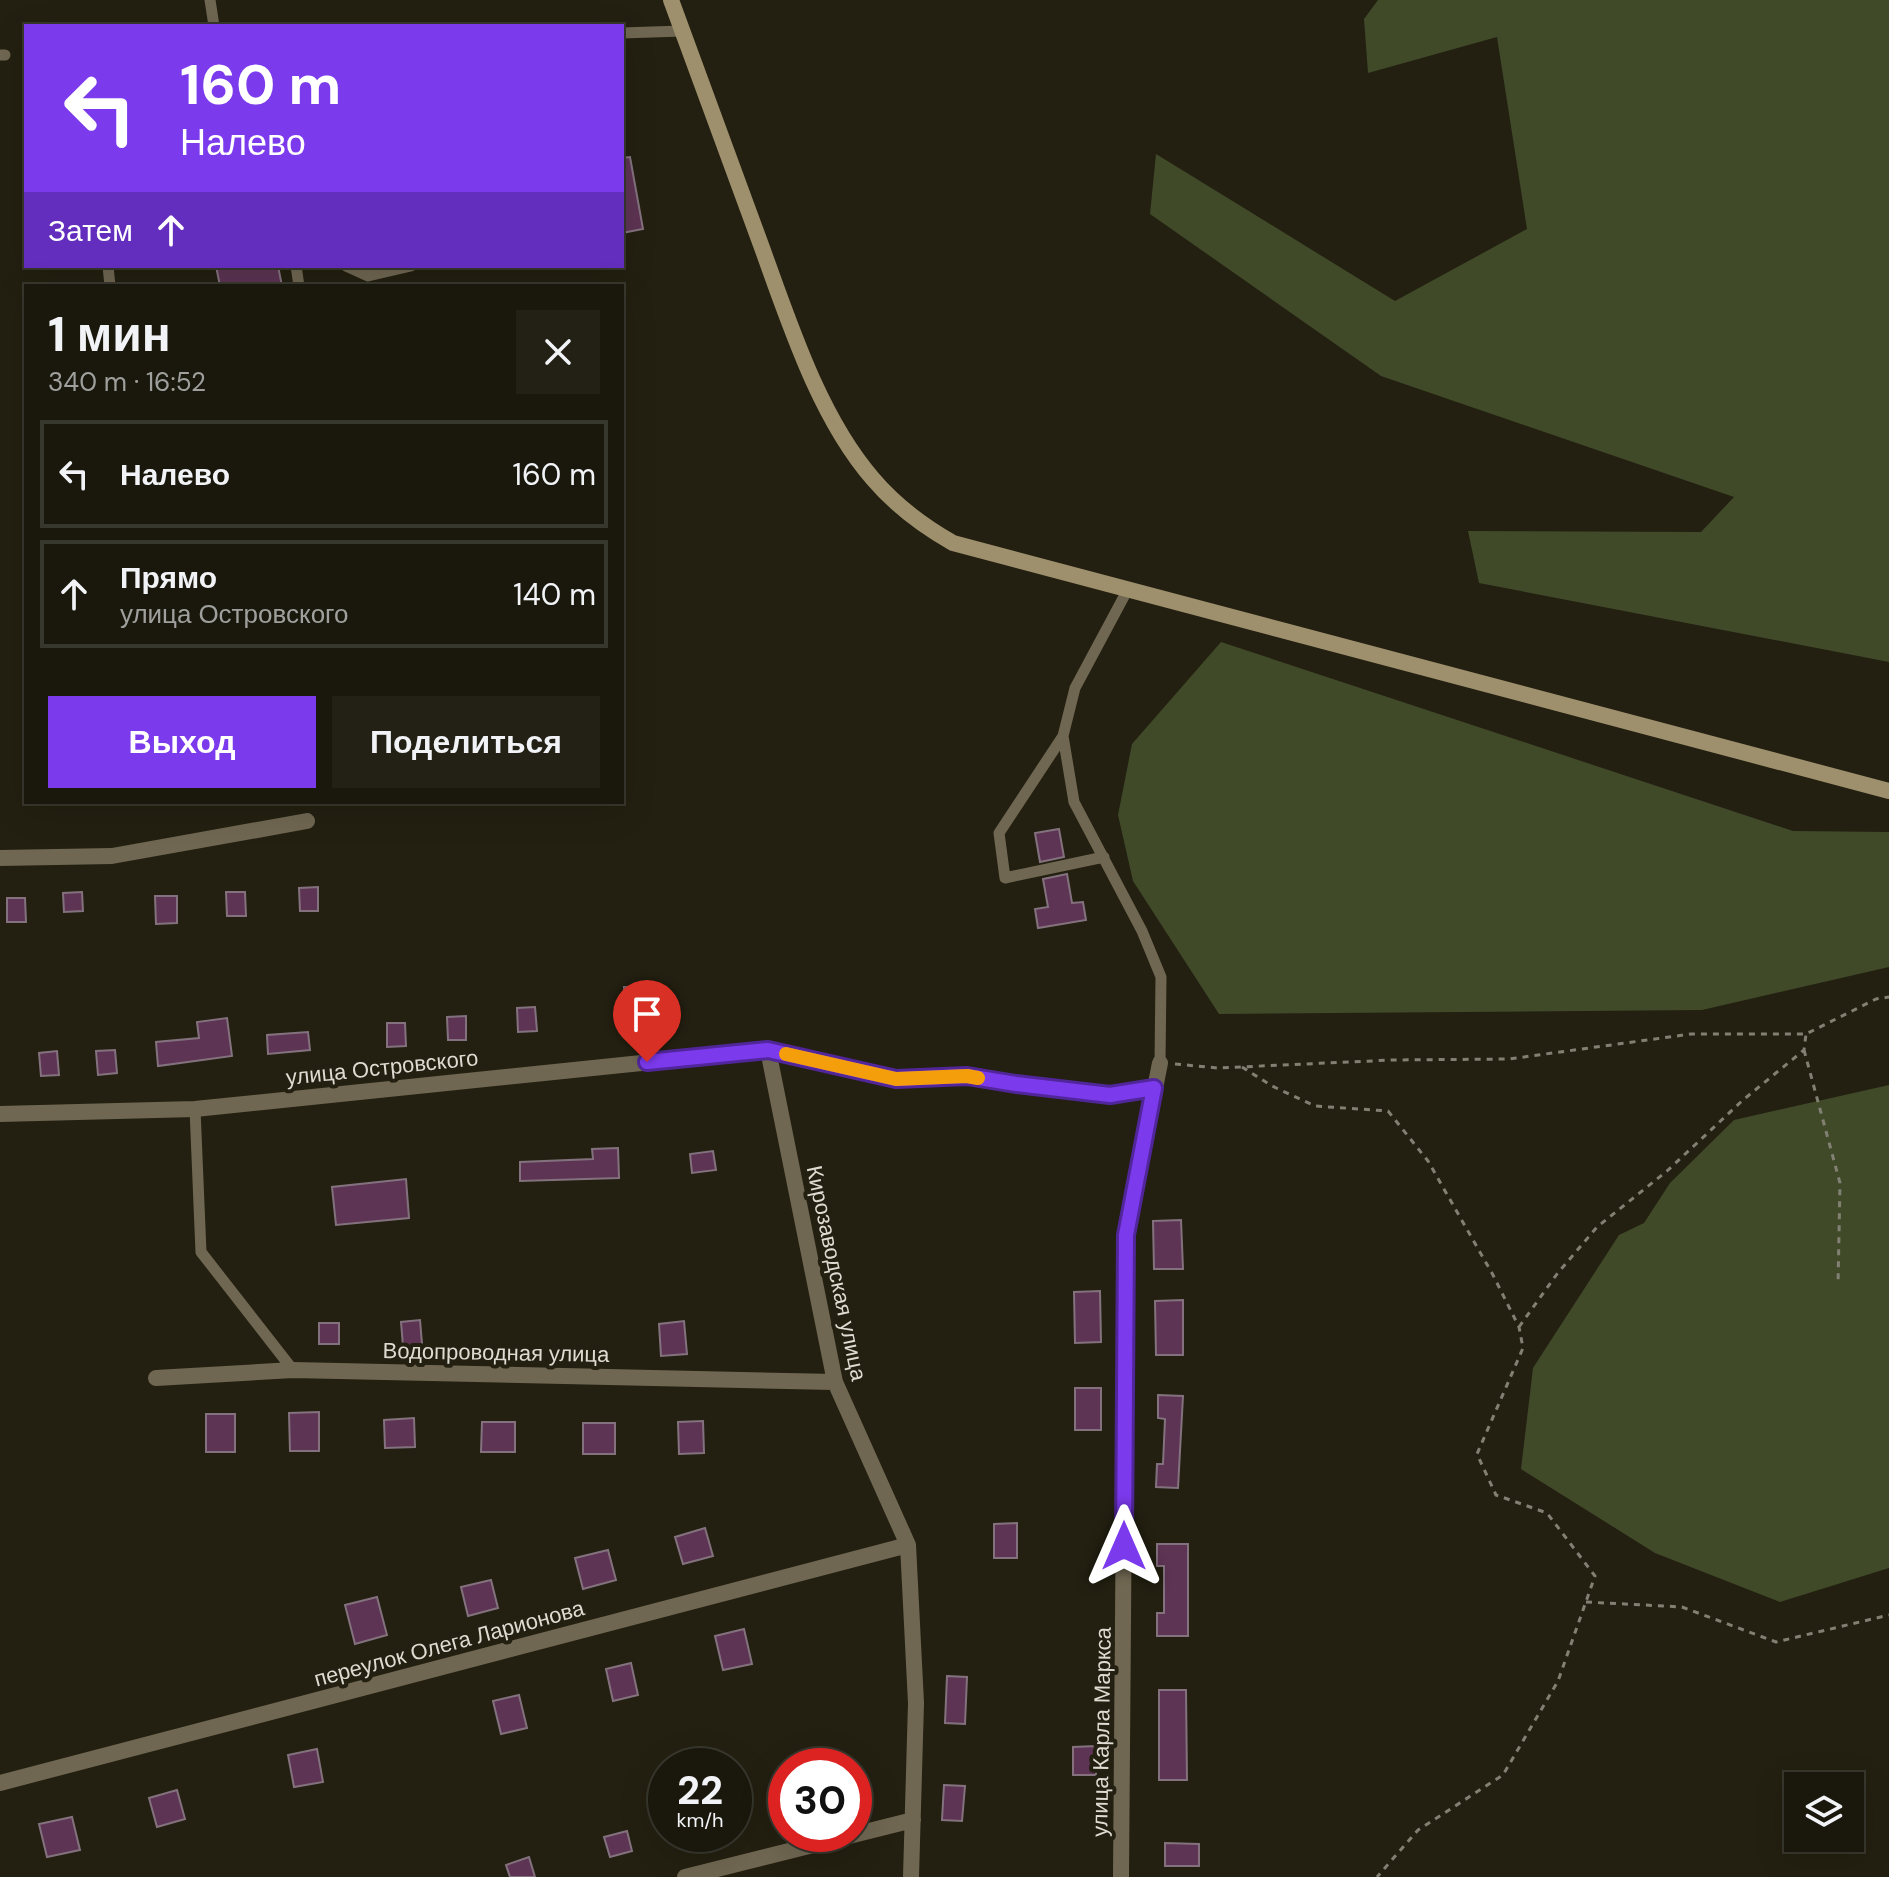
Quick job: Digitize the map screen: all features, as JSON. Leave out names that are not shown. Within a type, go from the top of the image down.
[{"type":"main road","points":[[671,0],[789,322],[844,439],[873,480],[917,523],[953,543],[1889,791]]},
{"type":"street","points":[[0,858],[112,856],[307,821]]},
{"type":"street","name":"улица Островского","points":[[0,1114],[195,1109],[768,1050]]},
{"type":"street","name":"Кирозаводская улица","points":[[768,1050],[835,1382],[908,1545],[916,1703],[911,1877]]},
{"type":"street","name":"улица Карла Маркса","points":[[1121,1877],[1126,1235],[1160,1063]]},
{"type":"street","name":"Водопроводная улица","points":[[156,1378],[293,1370],[835,1382]]},
{"type":"street","name":"переулок Олега Ларионова","points":[[0,1783],[908,1545]]},
{"type":"street","points":[[685,1877],[913,1820]]},
{"type":"lane","points":[[210,0],[214,24]]},
{"type":"lane","points":[[624,33],[682,31]]},
{"type":"lane","points":[[350,268],[368,276],[402,268]]},
{"type":"lane","points":[[1104,857],[1005,878],[999,833],[1063,736],[1075,688],[1128,589]]},
{"type":"lane","points":[[1063,736],[1074,802],[1142,931],[1161,977],[1160,1063]]},
{"type":"lane","points":[[768,1050],[896,1079],[967,1076],[1110,1095],[1154,1088]]},
{"type":"lane","points":[[195,1109],[201,1252],[293,1370]]},
{"type":"path","points":[[1160,1063],[1218,1068],[1392,1060],[1509,1059],[1691,1034],[1806,1034],[1876,999],[1889,997]]},
{"type":"path","points":[[1806,1034],[1804,1050],[1840,1183],[1838,1285]]},
{"type":"path","points":[[1519,1327],[1557,1274],[1597,1227],[1667,1171],[1743,1100],[1804,1050]]},
{"type":"path","points":[[1242,1067],[1272,1086],[1315,1106],[1388,1111],[1428,1161],[1493,1275],[1519,1327],[1523,1348],[1477,1454],[1496,1495],[1547,1513],[1595,1576],[1558,1681],[1503,1775],[1418,1830],[1377,1877]]},
{"type":"path","points":[[1586,1602],[1682,1607],[1776,1642],[1889,1615]]},
{"type":"green space","points":[[1378,0],[1889,0],[1889,662],[1479,583],[1468,531],[1701,532],[1734,497],[1381,376],[1150,214],[1156,154],[1395,301],[1527,229],[1497,37],[1368,73],[1364,19]]},
{"type":"green space","points":[[1221,642],[1793,831],[1889,832],[1889,967],[1702,1010],[1219,1014],[1133,881],[1118,815],[1132,744]]},
{"type":"green space","points":[[1889,1085],[1889,1568],[1780,1602],[1655,1553],[1521,1469],[1533,1368],[1619,1235],[1644,1223],[1670,1183],[1734,1120]]},
{"type":"building","points":[[630,157],[643,229],[624,233],[624,158]]},
{"type":"building","points":[[216,268],[278,268],[282,284],[220,284]]},
{"type":"building","points":[[1059,829],[1064,857],[1040,862],[1035,833]]},
{"type":"building","points":[[1067,874],[1072,903],[1083,902],[1086,920],[1038,928],[1035,909],[1048,907],[1043,879]]},
{"type":"building","points":[[318,887],[318,911],[300,911],[299,888]]},
{"type":"building","points":[[82,892],[83,911],[64,912],[63,893]]},
{"type":"building","points":[[226,892],[245,892],[246,916],[227,916]]},
{"type":"building","points":[[155,896],[177,896],[177,923],[156,924]]},
{"type":"building","points":[[7,898],[25,898],[26,922],[7,922]]},
{"type":"building","points":[[624,987],[657,987],[657,1028],[625,1028]]},
{"type":"building","points":[[535,1007],[537,1031],[518,1032],[517,1008]]},
{"type":"building","points":[[466,1016],[466,1040],[448,1040],[447,1017]]},
{"type":"building","points":[[227,1018],[232,1056],[158,1066],[156,1042],[199,1038],[197,1022]]},
{"type":"building","points":[[387,1023],[405,1023],[406,1046],[387,1047]]},
{"type":"building","points":[[308,1032],[310,1050],[268,1054],[267,1035]]},
{"type":"building","points":[[115,1050],[117,1073],[98,1075],[96,1051]]},
{"type":"building","points":[[57,1051],[59,1075],[41,1076],[39,1053]]},
{"type":"building","points":[[618,1148],[619,1178],[520,1181],[520,1162],[593,1159],[592,1149]]},
{"type":"building","points":[[713,1151],[716,1170],[692,1173],[690,1154]]},
{"type":"building","points":[[406,1179],[409,1218],[336,1225],[332,1187]]},
{"type":"building","points":[[1181,1220],[1183,1269],[1154,1269],[1153,1221]]},
{"type":"building","points":[[1100,1291],[1101,1342],[1075,1343],[1074,1292]]},
{"type":"building","points":[[1183,1300],[1183,1355],[1156,1355],[1155,1301]]},
{"type":"building","points":[[420,1320],[422,1344],[403,1346],[401,1322]]},
{"type":"building","points":[[684,1321],[687,1354],[661,1356],[659,1324]]},
{"type":"building","points":[[319,1323],[339,1323],[339,1344],[319,1344]]},
{"type":"building","points":[[1075,1388],[1101,1388],[1101,1430],[1075,1430]]},
{"type":"building","points":[[1158,1395],[1183,1396],[1178,1488],[1156,1487],[1157,1464],[1163,1464],[1165,1419],[1158,1418]]},
{"type":"building","points":[[319,1412],[319,1451],[290,1451],[289,1413]]},
{"type":"building","points":[[206,1414],[235,1414],[235,1452],[206,1452]]},
{"type":"building","points":[[414,1418],[415,1447],[385,1448],[384,1420]]},
{"type":"building","points":[[703,1421],[704,1453],[679,1454],[678,1422]]},
{"type":"building","points":[[482,1422],[515,1422],[515,1452],[481,1452]]},
{"type":"building","points":[[583,1423],[615,1423],[615,1454],[583,1454]]},
{"type":"building","points":[[1017,1523],[1017,1558],[994,1558],[994,1524]]},
{"type":"building","points":[[705,1528],[713,1556],[683,1564],[675,1537]]},
{"type":"building","points":[[1157,1544],[1188,1544],[1188,1636],[1157,1636],[1157,1613],[1164,1613],[1164,1566],[1157,1566]]},
{"type":"building","points":[[608,1550],[616,1580],[583,1589],[575,1558]]},
{"type":"building","points":[[491,1580],[498,1608],[468,1616],[461,1587]]},
{"type":"building","points":[[377,1597],[387,1635],[355,1644],[345,1605]]},
{"type":"building","points":[[744,1629],[752,1664],[723,1670],[715,1636]]},
{"type":"building","points":[[631,1663],[638,1695],[613,1701],[606,1669]]},
{"type":"building","points":[[947,1676],[967,1677],[965,1724],[945,1723]]},
{"type":"building","points":[[1159,1690],[1186,1690],[1187,1780],[1159,1780]]},
{"type":"building","points":[[519,1695],[527,1728],[501,1734],[493,1701]]},
{"type":"building","points":[[1096,1746],[1096,1775],[1073,1775],[1073,1747]]},
{"type":"building","points":[[317,1749],[323,1782],[294,1787],[288,1755]]},
{"type":"building","points":[[944,1785],[965,1786],[962,1821],[942,1820]]},
{"type":"building","points":[[177,1790],[185,1819],[157,1827],[149,1798]]},
{"type":"building","points":[[72,1817],[80,1850],[47,1857],[39,1824]]},
{"type":"building","points":[[627,1831],[632,1851],[610,1857],[604,1837]]},
{"type":"building","points":[[1165,1843],[1199,1844],[1199,1866],[1165,1866]]},
{"type":"building","points":[[529,1857],[535,1877],[510,1877],[506,1865]]},
{"type":"slow traffic","points":[[786,1054],[896,1079],[978,1078]]},
{"type":"route","points":[[647,1062],[768,1050],[896,1079],[967,1076],[1110,1095],[1154,1088],[1126,1235],[1124,1546]]}]
